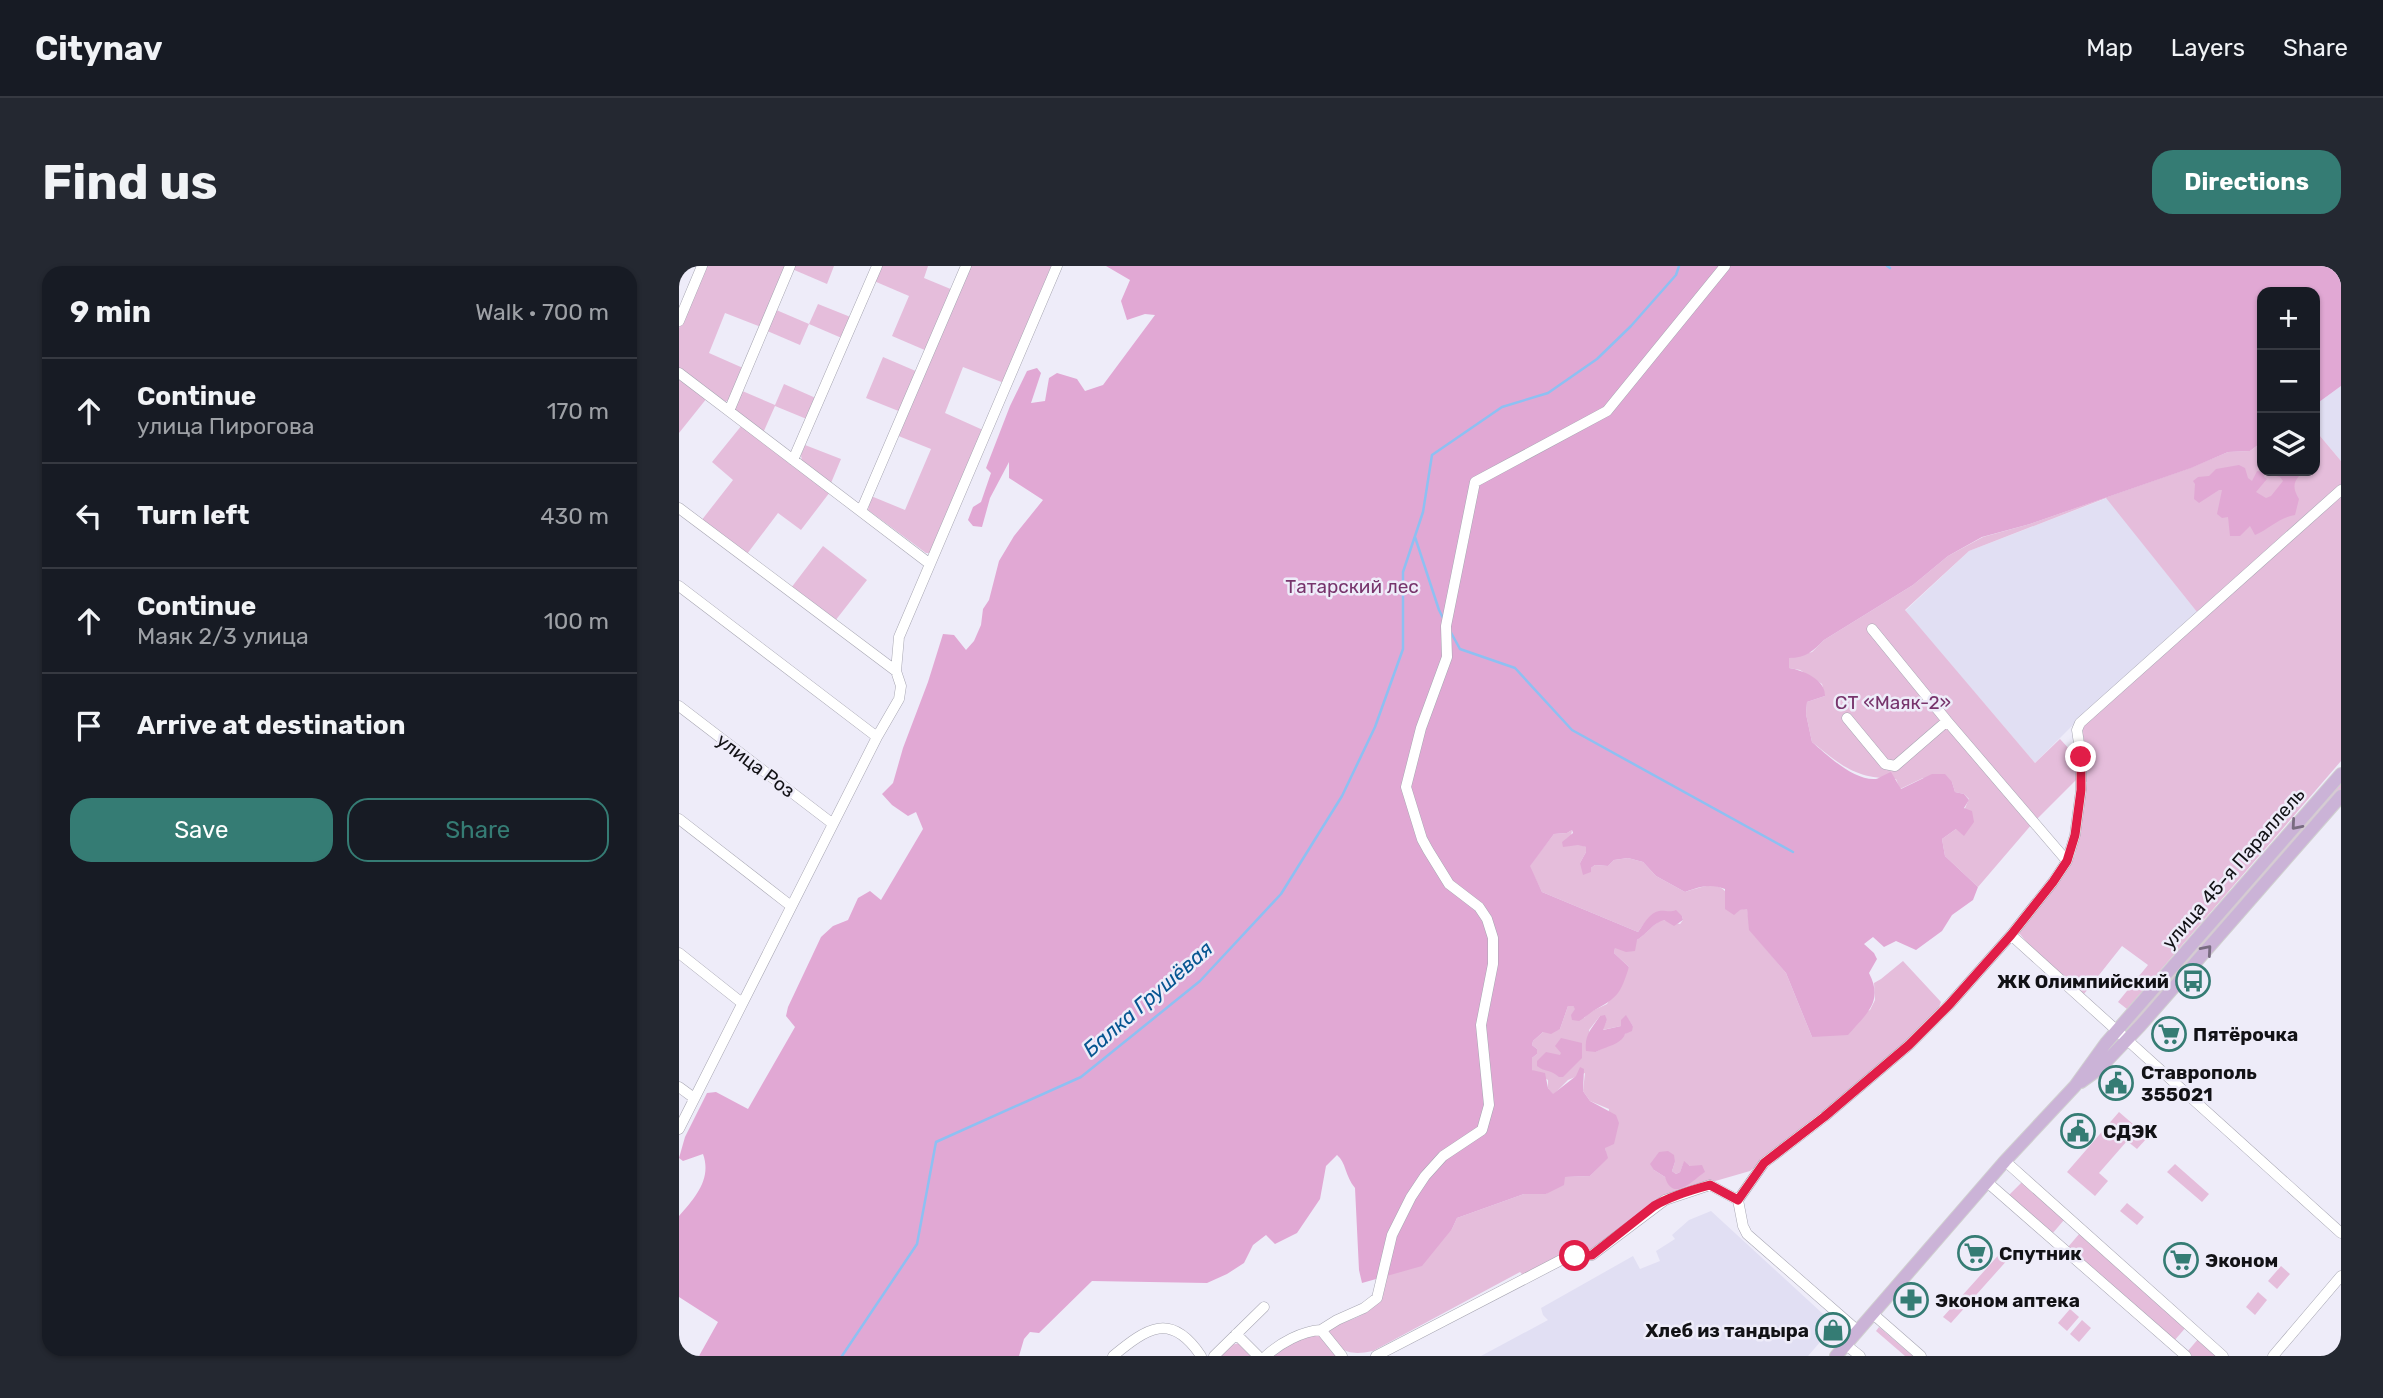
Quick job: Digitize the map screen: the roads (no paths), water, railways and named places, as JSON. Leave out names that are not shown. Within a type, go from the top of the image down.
[{"type":"main road","name":"улица 45-я Параллель","points":[[1836,1356],[2005,1161],[2074,1086],[2116,1031],[2341,774]]},
{"type":"main road","name":"улица 45-я Параллель","points":[[2074,1086],[2099,1069],[2127,1040],[2341,796]]},
{"type":"street","points":[[679,321],[702,266]]},
{"type":"street","points":[[729,411],[790,266]]},
{"type":"street","points":[[793,460],[877,266]]},
{"type":"street","points":[[861,512],[965,266]]},
{"type":"street","points":[[679,1129],[877,737],[899,699],[901,686],[896,671],[899,637],[1057,266]]},
{"type":"street","points":[[1266,1356],[1281,1344],[1321,1330],[1364,1308],[1377,1298],[1392,1235],[1411,1196],[1443,1156],[1482,1130],[1489,1105],[1481,1025],[1493,964],[1493,938],[1487,919],[1479,907],[1449,884],[1428,850],[1406,788],[1421,728],[1447,657],[1446,626],[1475,482],[1607,411],[1725,266]]},
{"type":"street","points":[[679,373],[930,564]]},
{"type":"street","points":[[1858,1331],[1747,1234],[1738,1200],[1764,1163],[1824,1117],[1909,1045],[1969,984],[2011,935],[2067,861],[2075,835],[2081,790],[2081,757],[2077,730],[2080,723],[2341,490]]},
{"type":"street","points":[[679,508],[896,671]]},
{"type":"street","points":[[679,586],[877,737]]},
{"type":"street","points":[[1872,629],[2067,861]]},
{"type":"street","name":"улица Роз","points":[[679,706],[833,824]]},
{"type":"street","points":[[1847,718],[1885,764],[1895,766],[1947,721]]},
{"type":"street","points":[[679,819],[792,906]]},
{"type":"street","points":[[2011,935],[2341,1233]]},
{"type":"street","points":[[679,953],[742,1003]]},
{"type":"street","points":[[679,1087],[694,1098]]},
{"type":"street","points":[[2005,1161],[2223,1356]]},
{"type":"street","points":[[1987,1182],[2186,1356]]},
{"type":"street","points":[[1376,1356],[1565,1258],[1592,1255],[1665,1200],[1710,1185],[1738,1200]]},
{"type":"street","points":[[2273,1356],[2341,1276]]},
{"type":"street","points":[[1213,1356],[1264,1307]]},
{"type":"street","points":[[1873,1314],[1921,1356]]},
{"type":"street","points":[[1112,1356],[1151,1330],[1163,1328],[1178,1331],[1193,1344],[1201,1356]]},
{"type":"street","points":[[1321,1330],[1342,1356]]},
{"type":"street","points":[[1237,1334],[1258,1356]]},
{"type":"street","points":[[1846,1345],[1860,1356]]},
{"type":"waterway","name":"Балка Грушёвая","points":[[842,1356],[917,1244],[936,1142],[1081,1077],[1200,981],[1281,894],[1342,796],[1375,727],[1403,649],[1403,572],[1423,512],[1432,455],[1502,407],[1548,393],[1597,359],[1631,326],[1676,275],[1679,266]]},
{"type":"waterway","points":[[1415,537],[1444,620]]},
{"type":"waterway","points":[[1449,629],[1460,649],[1515,668],[1572,730],[1793,852]]},
{"type":"place","name":"ЖК Олимпийский","points":[[2193,981]]},
{"type":"place","name":"Пятёрочка","points":[[2169,1034]]},
{"type":"place","name":"Ставрополь 355021","points":[[2116,1083]]},
{"type":"place","name":"СДЭК","points":[[2078,1131]]},
{"type":"place","name":"Спутник","points":[[1975,1253]]},
{"type":"place","name":"Эконом","points":[[2181,1260]]},
{"type":"place","name":"Эконом аптека","points":[[1911,1300]]},
{"type":"place","name":"Хлеб из тандыра","points":[[1833,1330]]},
{"type":"park label","name":"Татарский лес","points":[[1352,586]]},
{"type":"park label","name":"СТ «Маяк-2»","points":[[1893,702]]}]
